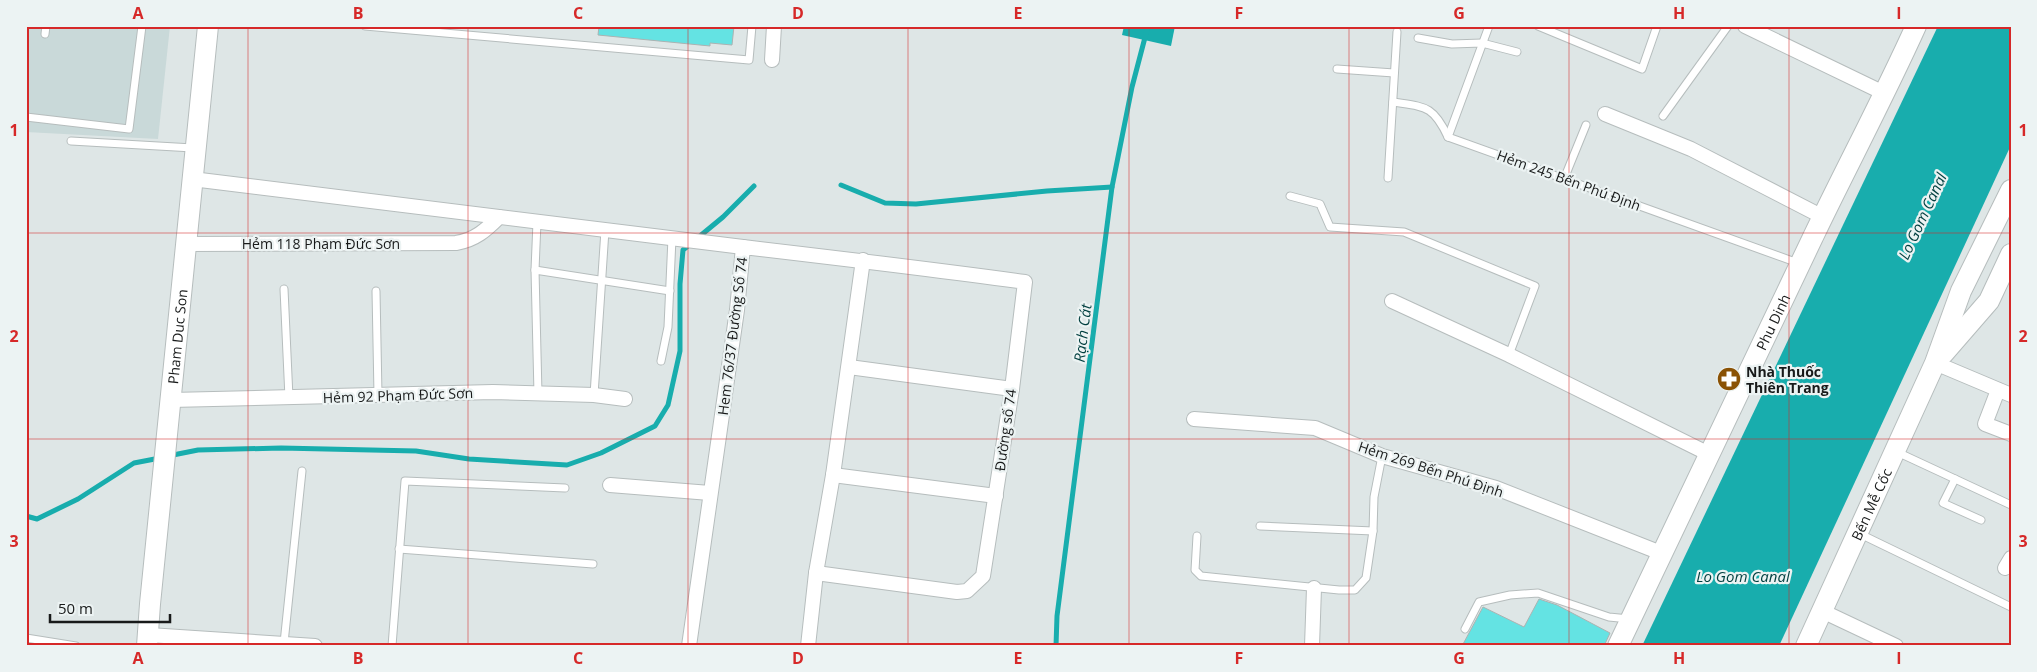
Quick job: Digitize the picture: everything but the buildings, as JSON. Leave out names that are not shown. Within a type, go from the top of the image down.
[{"type":"street","name":"Pham Duc Son","points":[[148,640],[150,604],[208,26]]},
{"type":"street","points":[[772,60],[774,26]]},
{"type":"street","points":[[1745,26],[1886,94]]},
{"type":"street","name":"Phu Dinh","points":[[1618,646],[1800,264],[1886,94],[1916,26]]},
{"type":"street","points":[[1605,114],[1692,149],[1823,217]]},
{"type":"street","points":[[192,179],[743,247]]},
{"type":"street","name":"Bến Mễ Cốc","points":[[1806,646],[1935,363],[1961,291],[2005,218],[2011,190]]},
{"type":"street","name":"Hẻm 118 Phạm Đức Sơn","points":[[186,244],[456,243],[470,241],[499,217]]},
{"type":"street","name":"Hem 76/37 Đường Số 74","points":[[689,646],[737,310],[743,247],[862,260],[1025,282]]},
{"type":"street","name":"Bến Mễ Cốc","points":[[1935,363],[1989,300],[2011,254]]},
{"type":"street","points":[[808,646],[816,573],[849,367],[862,260]]},
{"type":"street","name":"Đường số 74","points":[[816,573],[957,592],[966,591],[983,576],[1012,390],[1025,282]]},
{"type":"street","points":[[1392,300],[1509,355],[1709,454]]},
{"type":"street","points":[[1935,363],[2004,393],[1985,424],[2011,434]]},
{"type":"street","points":[[849,367],[1012,390]]},
{"type":"street","name":"Hẻm 92 Phạm Đức Sơn","points":[[171,400],[493,392],[594,395],[625,399]]},
{"type":"street","name":"Hẻm 269 Bến Phú Định","points":[[1194,419],[1315,428],[1382,456],[1496,488],[1661,553]]},
{"type":"street","points":[[833,475],[996,496]]},
{"type":"street","points":[[610,485],[710,493]]},
{"type":"street","points":[[1312,646],[1314,588]]},
{"type":"street","points":[[1822,611],[1896,646]]},
{"type":"street","points":[[148,640],[315,646]]},
{"type":"lane","points":[[45,34],[46,26]]},
{"type":"lane","points":[[26,117],[129,129],[142,26]]},
{"type":"lane","points":[[365,26],[749,60],[752,26]]},
{"type":"lane","points":[[1448,137],[1488,26]]},
{"type":"lane","points":[[1538,26],[1642,69],[1657,26]]},
{"type":"lane","points":[[1663,116],[1728,26]]},
{"type":"lane","points":[[1388,178],[1397,32]]},
{"type":"lane","points":[[1418,38],[1452,44],[1482,43],[1517,52]]},
{"type":"lane","points":[[1337,69],[1394,73]]},
{"type":"lane","points":[[1393,102],[1425,107],[1437,119],[1448,137]]},
{"type":"lane","points":[[1564,179],[1586,124]]},
{"type":"lane","name":"Hẻm 245 Bến Phú Định","points":[[1448,137],[1800,264]]},
{"type":"lane","points":[[71,141],[195,148]]},
{"type":"lane","points":[[1290,196],[1320,204],[1330,226],[1404,232],[1535,286],[1509,355]]},
{"type":"lane","points":[[537,222],[535,270],[538,394]]},
{"type":"lane","points":[[594,395],[605,230]]},
{"type":"lane","points":[[661,361],[668,327],[672,238]]},
{"type":"lane","points":[[535,270],[670,291]]},
{"type":"lane","points":[[284,288],[289,398]]},
{"type":"lane","points":[[376,291],[378,396]]},
{"type":"lane","points":[[1894,450],[2011,505]]},
{"type":"lane","points":[[1197,536],[1195,570],[1201,576],[1314,588],[1355,590],[1366,578],[1373,531],[1374,497],[1382,456]]},
{"type":"lane","points":[[284,644],[302,471]]},
{"type":"lane","points":[[1955,479],[1943,503],[1981,520]]},
{"type":"lane","points":[[392,646],[405,481],[565,488]]},
{"type":"lane","points":[[1260,526],[1373,531]]},
{"type":"lane","points":[[1856,533],[2011,607]]},
{"type":"lane","points":[[399,549],[593,564]]},
{"type":"lane","points":[[1465,629],[1479,602],[1510,595],[1538,593],[1609,617],[1631,619]]},
{"type":"lane","points":[[26,638],[76,646]]},
{"type":"shaded area","points":[[26,26],[170,26],[158,139],[26,132]]},
{"type":"water","points":[[1124,26],[1175,26],[1171,46],[1122,35]]},
{"type":"water","name":"Lo Gom Canal","points":[[1938,26],[2011,26],[2011,145],[1779,646],[1642,646]]},
{"type":"waterway","name":"Rạch Cát","points":[[1056,646],[1057,616],[1112,187],[1132,87],[1148,26]]},
{"type":"waterway","points":[[841,185],[885,203],[916,204],[1047,191],[1112,187]]},
{"type":"waterway","points":[[168,456],[198,450],[281,448],[416,451],[469,459],[567,465],[601,453],[655,426],[668,405],[680,351],[680,284],[683,250],[723,217],[754,186]]},
{"type":"waterway","points":[[26,516],[37,519],[78,499],[134,463],[160,458]]},
{"type":"place","name":"Nhà Thuốc Thiên Trang","points":[[1729,379]]}]
